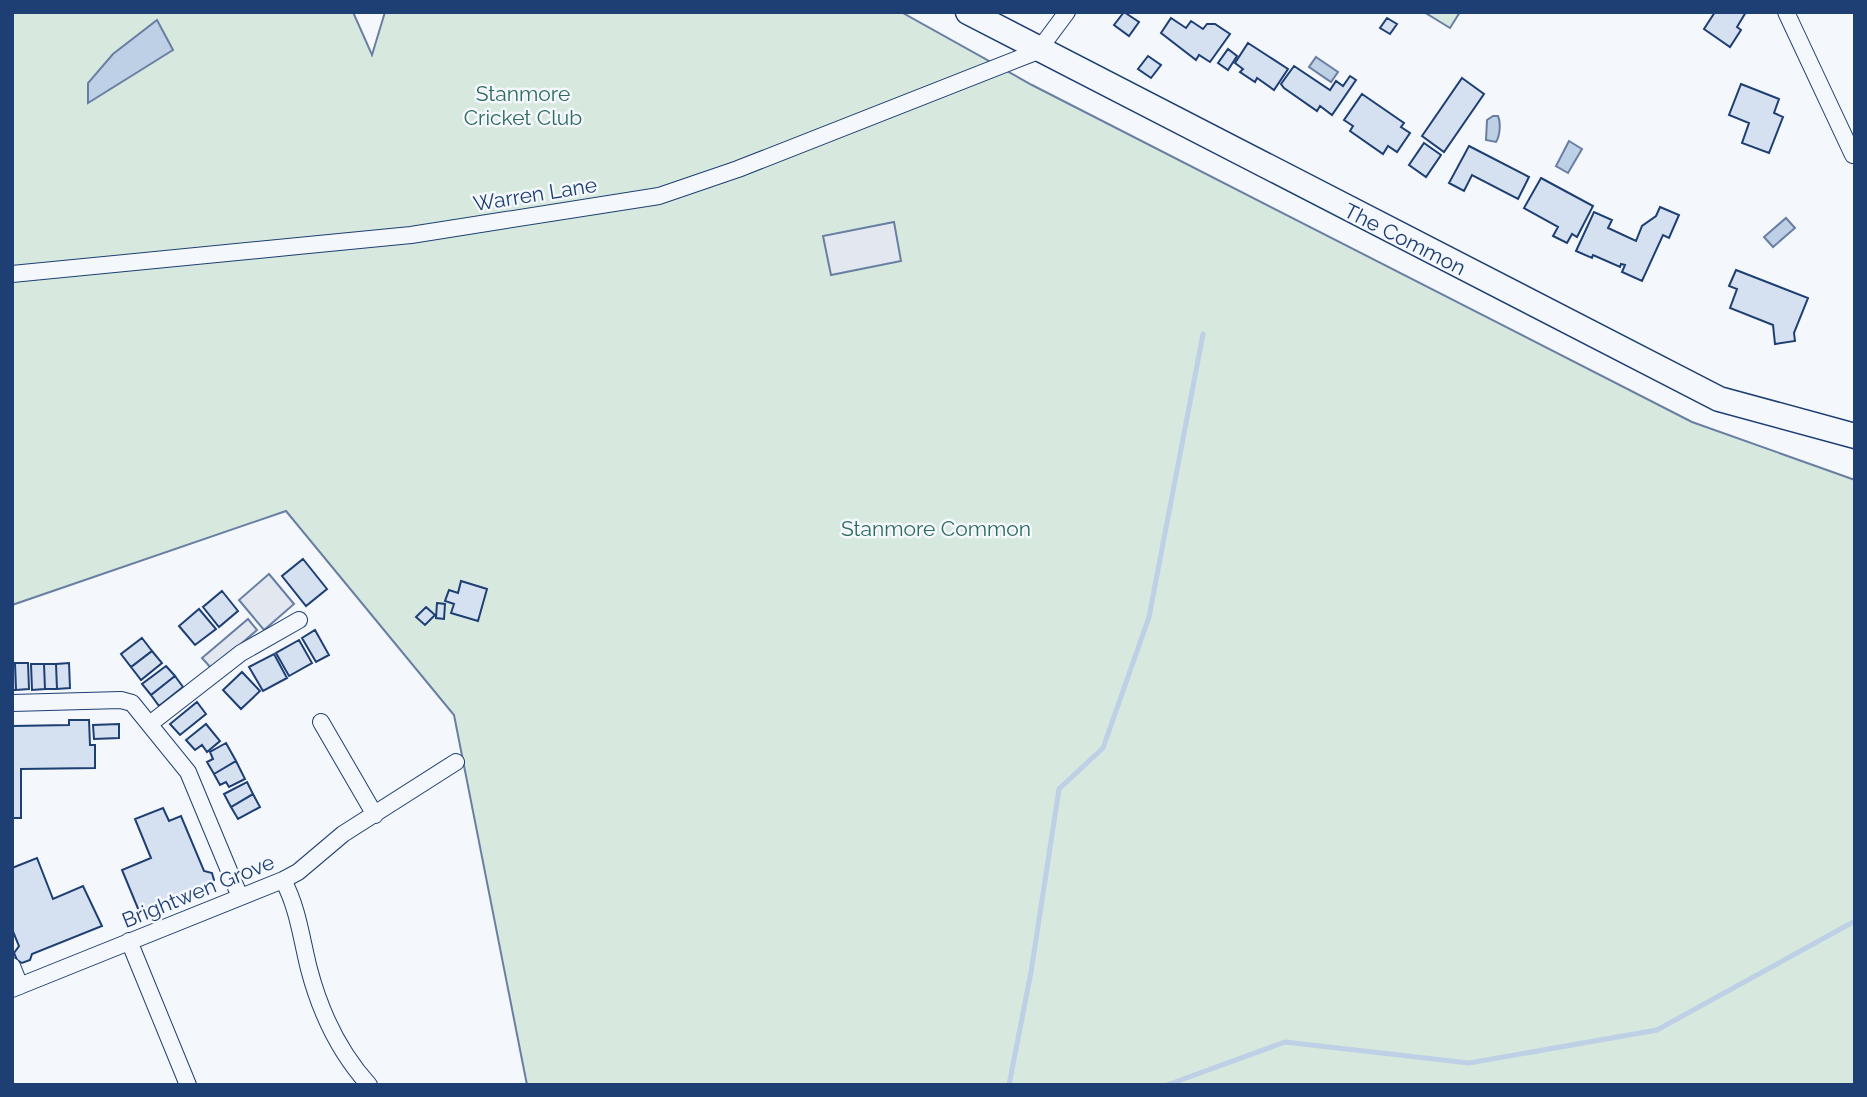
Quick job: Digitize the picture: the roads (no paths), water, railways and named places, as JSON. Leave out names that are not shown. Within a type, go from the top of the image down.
[{"type":"main road","name":"The Common","points":[[968,12],[1038,51],[1719,399],[1855,436]]},
{"type":"street","points":[[1038,51],[1067,12]]},
{"type":"street","points":[[1786,12],[1853,155]]},
{"type":"street","name":"Warren Lane","points":[[12,274],[411,235],[659,196],[750,164],[1038,51]]},
{"type":"street","points":[[151,723],[241,653],[299,620]]},
{"type":"street","points":[[12,702],[126,701],[135,706],[188,772],[240,897]]},
{"type":"street","points":[[321,722],[375,815]]},
{"type":"street","name":"Brightwen Grove","points":[[16,987],[283,880],[298,872],[343,834],[456,762]]},
{"type":"street","points":[[283,880],[300,919],[309,967],[328,1023],[353,1067],[369,1085]]},
{"type":"street","points":[[129,942],[188,1085]]},
{"type":"street","points":[[12,966],[16,987]]},
{"type":"water","points":[[157,20],[173,50],[88,103],[88,83],[113,54]]},
{"type":"water","points":[[1316,57],[1338,72],[1331,82],[1309,67]]},
{"type":"water","points":[[1498,116],[1500,122],[1496,142],[1486,140],[1487,120]]},
{"type":"water","points":[[1569,141],[1582,149],[1568,173],[1556,166]]},
{"type":"water","points":[[1786,218],[1795,228],[1773,247],[1764,237]]},
{"type":"waterway","points":[[1009,1085],[1031,972],[1059,789],[1103,748],[1149,617],[1203,334]]},
{"type":"waterway","points":[[1167,1085],[1285,1042],[1469,1063],[1657,1030],[1855,921]]},
{"type":"park label","name":"Stanmore Cricket Club","points":[[523,105]]},
{"type":"park label","name":"Stanmore Common","points":[[936,528]]}]
